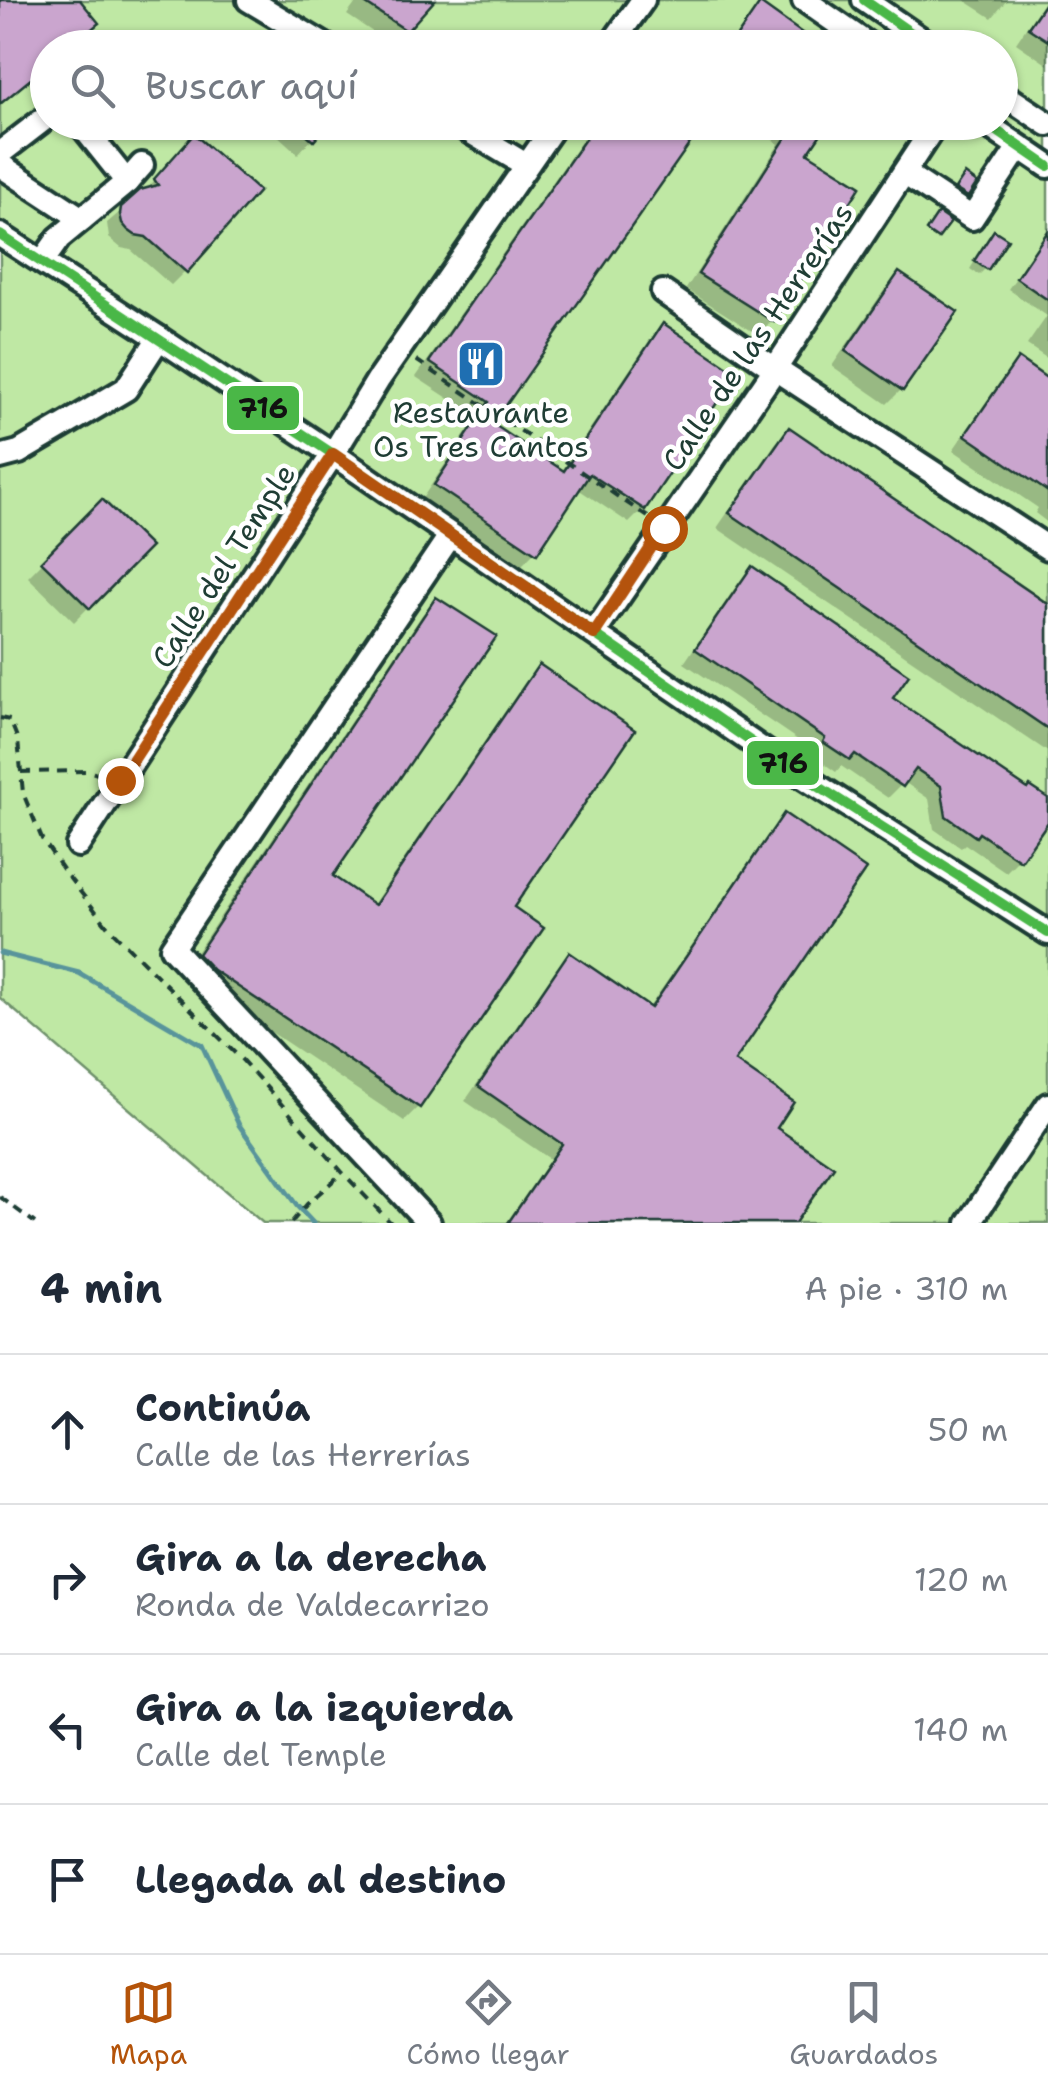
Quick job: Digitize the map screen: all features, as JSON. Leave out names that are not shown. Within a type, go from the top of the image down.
[{"type":"street","points":[[249,0],[299,30]]},
{"type":"street","points":[[621,30],[642,0]]},
{"type":"street","points":[[804,0],[848,30]]},
{"type":"street","points":[[864,0],[908,30]]},
{"type":"street","points":[[1018,104],[1048,124]]},
{"type":"street","points":[[0,153],[30,130]]},
{"type":"street","points":[[42,262],[58,238],[135,174],[99,140]]},
{"type":"street","points":[[483,140],[526,166]]},
{"type":"street","name":"Calle del Temple","points":[[78,845],[333,454],[387,386],[400,349],[544,140]]},
{"type":"street","name":"Calle de las Herrerías","points":[[594,634],[926,140]]},
{"type":"street","points":[[1010,140],[1048,166]]},
{"type":"street","points":[[904,174],[972,218],[1020,147]]},
{"type":"street","points":[[0,165],[82,219]]},
{"type":"street","points":[[0,235],[333,454],[788,767],[1048,934]]},
{"type":"street","points":[[662,292],[1048,548]]},
{"type":"street","points":[[0,457],[19,452],[126,389],[159,338]]},
{"type":"street","points":[[429,1223],[172,948],[450,536]]},
{"type":"street","points":[[969,1223],[1048,1105]]},
{"type":"path","points":[[400,349],[664,528]]},
{"type":"path","points":[[0,718],[10,720],[18,740],[22,793],[42,839],[67,875],[109,928],[242,1060],[342,1174],[391,1223]]},
{"type":"path","points":[[21,772],[87,771],[120,780]]},
{"type":"path","points":[[291,1223],[342,1174]]},
{"type":"path","points":[[0,1196],[35,1223]]},
{"type":"green space","points":[[0,0],[1048,0],[1048,1223],[263,1223],[0,998]]},
{"type":"building","points":[[0,0],[80,0],[99,23],[91,30],[30,30],[30,80],[0,104]]},
{"type":"building","points":[[360,0],[435,0],[405,30]]},
{"type":"building","points":[[1048,0],[1048,41],[1028,28]]},
{"type":"building","points":[[760,3],[798,30],[741,30]]},
{"type":"building","points":[[189,140],[201,140],[259,191],[187,273],[146,237],[135,235],[122,223],[121,207],[140,190],[158,185],[154,179]]},
{"type":"building","points":[[584,140],[692,140],[493,424],[564,471],[663,323],[737,373],[645,510],[590,474],[537,554],[434,485],[489,402],[429,362]]},
{"type":"building","points":[[784,140],[817,140],[808,153],[861,186],[774,322],[698,274]]},
{"type":"building","points":[[965,174],[977,183],[968,197],[955,189]]},
{"type":"building","points":[[938,213],[951,222],[938,239],[926,231]]},
{"type":"building","points":[[994,230],[1008,239],[988,270],[974,261]]},
{"type":"building","points":[[1048,231],[1048,300],[1016,278]]},
{"type":"building","points":[[899,272],[958,312],[903,391],[845,351]]},
{"type":"building","points":[[1018,358],[1048,379],[1048,492],[965,435]]},
{"type":"building","points":[[789,427],[1048,604],[1048,729],[729,513]]},
{"type":"building","points":[[102,499],[151,547],[90,609],[41,561]]},
{"type":"building","points":[[752,566],[909,675],[893,698],[1028,789],[1030,786],[1048,798],[1048,822],[1021,861],[946,816],[941,786],[916,769],[903,787],[855,754],[850,760],[823,742],[825,738],[695,649]]},
{"type":"building","points":[[436,597],[497,636],[333,876],[375,905],[539,664],[635,730],[514,907],[544,928],[420,1108],[213,970],[198,954]]},
{"type":"building","points":[[784,813],[866,869],[735,1061],[794,1102],[777,1128],[834,1167],[795,1223],[508,1223],[562,1144],[478,1086],[569,952],[651,1008]]},
{"type":"waterway","points":[[0,953],[79,973],[202,1045],[239,1125],[313,1223]]},
{"type":"transit line","name":"716","points":[[864,0],[907,30]]},
{"type":"transit line","name":"716","points":[[1010,140],[1048,166]]},
{"type":"transit line","name":"716","points":[[0,235],[333,454],[788,767],[1048,933]]},
{"type":"place","name":"Restaurante Os Tres Cantos","points":[[481,364]]},
{"type":"route","points":[[120,780],[333,454],[594,634],[664,528]]}]
